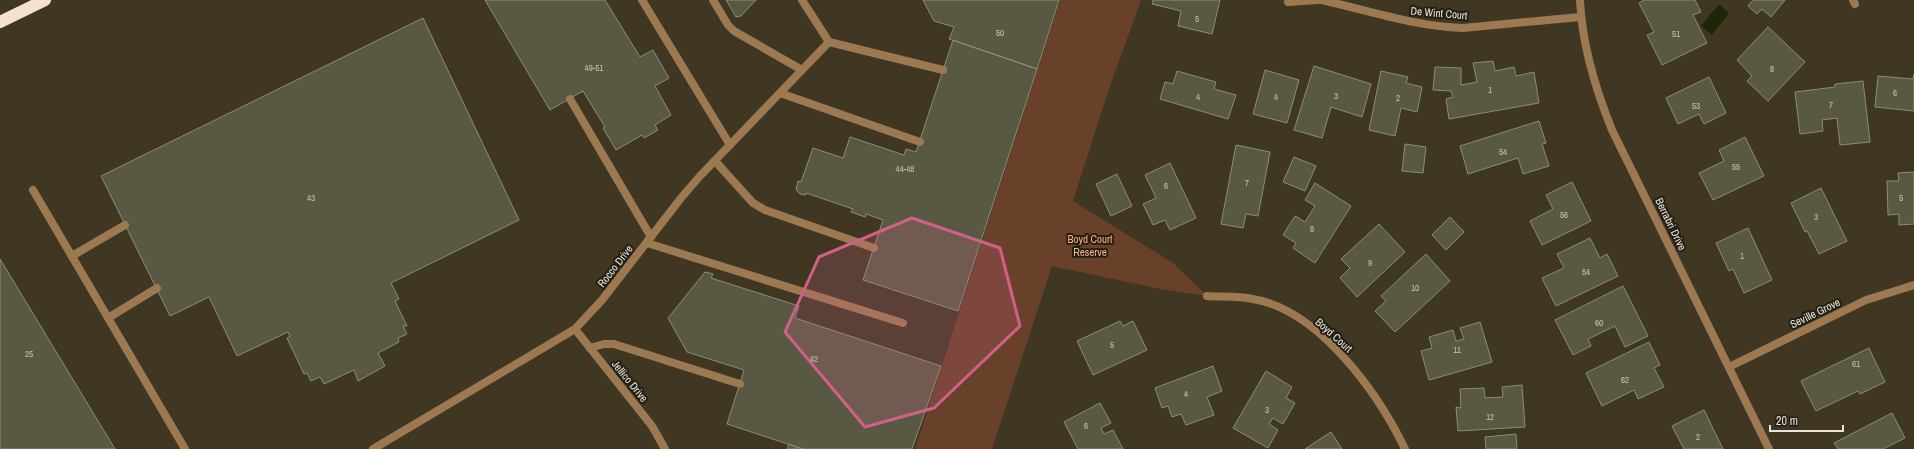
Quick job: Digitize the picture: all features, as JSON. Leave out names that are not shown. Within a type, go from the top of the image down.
[{"type":"highway","points":[[0,22],[45,0]]},
{"type":"street","points":[[642,0],[730,145]]},
{"type":"street","points":[[713,0],[728,25],[734,31],[802,70]]},
{"type":"street","points":[[802,0],[829,42],[943,70]]},
{"type":"street","points":[[1288,2],[1318,0]]},
{"type":"street","name":"De Wint Court","points":[[1322,0],[1404,21],[1446,27],[1463,28],[1580,17]]},
{"type":"street","name":"Berrabri Drive","points":[[1580,0],[1580,17],[1595,83],[1612,130],[1769,449]]},
{"type":"street","name":"Rocco Drive","points":[[374,449],[574,329],[602,300],[681,198],[829,42]]},
{"type":"street","points":[[780,93],[920,142]]},
{"type":"street","points":[[570,99],[649,240],[903,324]]},
{"type":"street","points":[[715,161],[753,203],[765,210],[874,248]]},
{"type":"street","points":[[33,190],[185,449]]},
{"type":"street","points":[[72,256],[126,225]]},
{"type":"street","name":"Seville Grove","points":[[1729,367],[1866,300],[1914,285]]},
{"type":"street","points":[[108,318],[157,288]]},
{"type":"street","name":"Boyd Court","points":[[1207,296],[1254,299],[1275,305],[1310,327],[1340,353],[1371,390],[1395,428],[1405,449]]},
{"type":"street","name":"Jellico Drive","points":[[574,329],[652,426],[665,449]]},
{"type":"street","points":[[590,348],[604,344],[614,344],[740,384]]},
{"type":"highlighted area","points":[[912,218],[1000,248],[1020,326],[934,408],[865,427],[785,332],[819,257]]},
{"type":"green space","name":"Boyd Court Reserve","points":[[1060,0],[1141,0],[1108,92],[1073,201],[1173,263],[1207,296],[1160,289],[1052,266],[992,449],[915,449]]},
{"type":"shaded area","points":[[1719,4],[1729,13],[1712,35],[1701,26]]},
{"type":"building","points":[[485,0],[605,0],[640,57],[653,50],[669,78],[655,86],[671,115],[655,125],[658,130],[644,138],[642,135],[616,150],[603,128],[605,127],[583,91],[550,110]]},
{"type":"building","points":[[726,0],[756,0],[741,16],[736,17]]},
{"type":"building","points":[[923,0],[1059,0],[1037,69],[949,39],[954,27],[934,21]]},
{"type":"building","points":[[1153,0],[1220,0],[1212,34],[1178,26],[1181,11],[1152,4]]},
{"type":"building","points":[[1644,0],[1695,0],[1701,12],[1693,15],[1707,43],[1662,65],[1647,35],[1654,32],[1639,3]]},
{"type":"building","points":[[1753,0],[1785,0],[1771,17],[1762,9],[1757,14],[1748,6]]},
{"type":"building","points":[[423,18],[519,220],[391,283],[399,299],[395,301],[407,326],[403,326],[407,334],[398,338],[399,342],[378,353],[385,366],[358,381],[354,370],[324,384],[320,377],[311,381],[307,373],[304,374],[287,338],[290,336],[288,332],[237,356],[209,297],[170,316],[101,176]]},
{"type":"building","points":[[1768,27],[1805,62],[1768,101],[1747,81],[1752,76],[1737,60]]},
{"type":"building","points":[[953,40],[1037,69],[958,311],[863,280],[883,220],[866,214],[865,217],[851,212],[853,209],[806,193],[806,195],[800,194],[796,190],[798,181],[801,182],[813,148],[843,158],[850,137],[904,155],[906,149],[916,152]]},
{"type":"building","points":[[1493,61],[1495,71],[1514,67],[1516,76],[1534,72],[1539,103],[1449,119],[1446,99],[1453,97],[1451,91],[1433,90],[1435,67],[1461,68],[1461,85],[1477,82],[1473,63]]},
{"type":"building","points":[[1314,66],[1371,84],[1362,117],[1331,107],[1322,138],[1294,130]]},
{"type":"building","points":[[1265,70],[1299,80],[1287,123],[1253,114]]},
{"type":"building","points":[[1177,71],[1216,82],[1214,89],[1236,95],[1228,119],[1160,99],[1165,82],[1173,84]]},
{"type":"building","points":[[1381,71],[1408,77],[1406,83],[1422,87],[1417,112],[1401,108],[1395,136],[1369,130]]},
{"type":"building","points":[[1914,74],[1914,111],[1875,107],[1878,76],[1913,79]]},
{"type":"building","points":[[1709,77],[1726,113],[1704,124],[1699,114],[1678,124],[1666,98]]},
{"type":"building","points":[[1863,81],[1870,142],[1840,145],[1837,118],[1822,120],[1823,131],[1800,134],[1795,92],[1835,87],[1835,84]]},
{"type":"building","points":[[1539,121],[1546,143],[1542,144],[1549,166],[1523,174],[1518,158],[1468,174],[1460,146]]},
{"type":"building","points":[[1745,137],[1764,176],[1713,200],[1699,173],[1724,161],[1719,150]]},
{"type":"building","points":[[1405,144],[1426,147],[1423,173],[1402,171]]},
{"type":"building","points":[[1236,145],[1270,152],[1258,216],[1246,214],[1243,228],[1221,224]]},
{"type":"building","points":[[1294,157],[1316,166],[1305,191],[1283,182]]},
{"type":"building","points":[[1170,163],[1196,218],[1170,230],[1165,220],[1153,225],[1143,204],[1156,198],[1145,175]]},
{"type":"building","points":[[1914,172],[1914,224],[1899,225],[1899,214],[1888,215],[1887,181],[1899,181],[1898,173]]},
{"type":"building","points":[[1117,174],[1132,206],[1111,216],[1096,184]]},
{"type":"building","points":[[1572,182],[1591,221],[1542,245],[1530,221],[1553,209],[1546,195]]},
{"type":"building","points":[[1315,183],[1351,206],[1315,263],[1293,248],[1296,243],[1283,235],[1295,216],[1305,222],[1315,206],[1305,200]]},
{"type":"building","points":[[1821,188],[1847,241],[1819,254],[1807,231],[1805,232],[1791,203]]},
{"type":"building","points":[[1450,217],[1464,232],[1446,250],[1432,235]]},
{"type":"building","points":[[1379,224],[1405,252],[1357,297],[1340,278],[1350,268],[1341,259]]},
{"type":"building","points":[[1748,228],[1772,280],[1744,293],[1733,269],[1729,271],[1716,243]]},
{"type":"building","points":[[1590,238],[1600,258],[1607,254],[1618,276],[1556,306],[1542,278],[1564,268],[1557,254]]},
{"type":"building","points":[[1426,254],[1450,281],[1395,332],[1375,311],[1386,301],[1381,296]]},
{"type":"building","points":[[0,259],[115,449],[0,449]]},
{"type":"building","points":[[705,272],[713,274],[711,278],[799,306],[795,318],[941,366],[912,449],[803,449],[727,424],[744,370],[687,352],[668,318]]},
{"type":"building","points":[[1623,286],[1648,336],[1625,347],[1615,326],[1588,339],[1591,346],[1573,355],[1555,320]]},
{"type":"building","points":[[1120,321],[1123,326],[1133,321],[1147,350],[1093,375],[1077,341]]},
{"type":"building","points":[[1480,322],[1492,362],[1429,380],[1421,351],[1432,348],[1429,337],[1453,330],[1456,341],[1464,339],[1460,328]]},
{"type":"building","points":[[1649,342],[1660,365],[1654,368],[1664,387],[1638,399],[1634,390],[1602,406],[1586,373]]},
{"type":"building","points":[[1869,348],[1885,382],[1860,394],[1858,391],[1816,411],[1801,381]]},
{"type":"building","points":[[1213,366],[1222,391],[1207,397],[1214,415],[1186,425],[1181,414],[1172,417],[1168,406],[1162,408],[1155,388]]},
{"type":"building","points":[[1266,371],[1292,387],[1286,398],[1295,403],[1283,424],[1273,418],[1269,424],[1278,430],[1268,448],[1233,428]]},
{"type":"building","points":[[1522,385],[1525,427],[1458,431],[1456,407],[1461,408],[1460,389],[1484,388],[1485,398],[1503,397],[1502,387]]},
{"type":"building","points":[[1100,403],[1111,423],[1101,428],[1104,434],[1113,430],[1123,449],[1078,449],[1064,422]]},
{"type":"building","points":[[1704,410],[1723,449],[1684,449],[1672,426]]},
{"type":"building","points":[[1892,413],[1905,438],[1883,449],[1838,449],[1834,443]]},
{"type":"building","points":[[1331,432],[1342,449],[1305,449]]},
{"type":"building","points":[[1516,434],[1517,449],[1486,449],[1485,437]]},
{"type":"building","points":[[789,444],[803,449],[787,449]]}]
